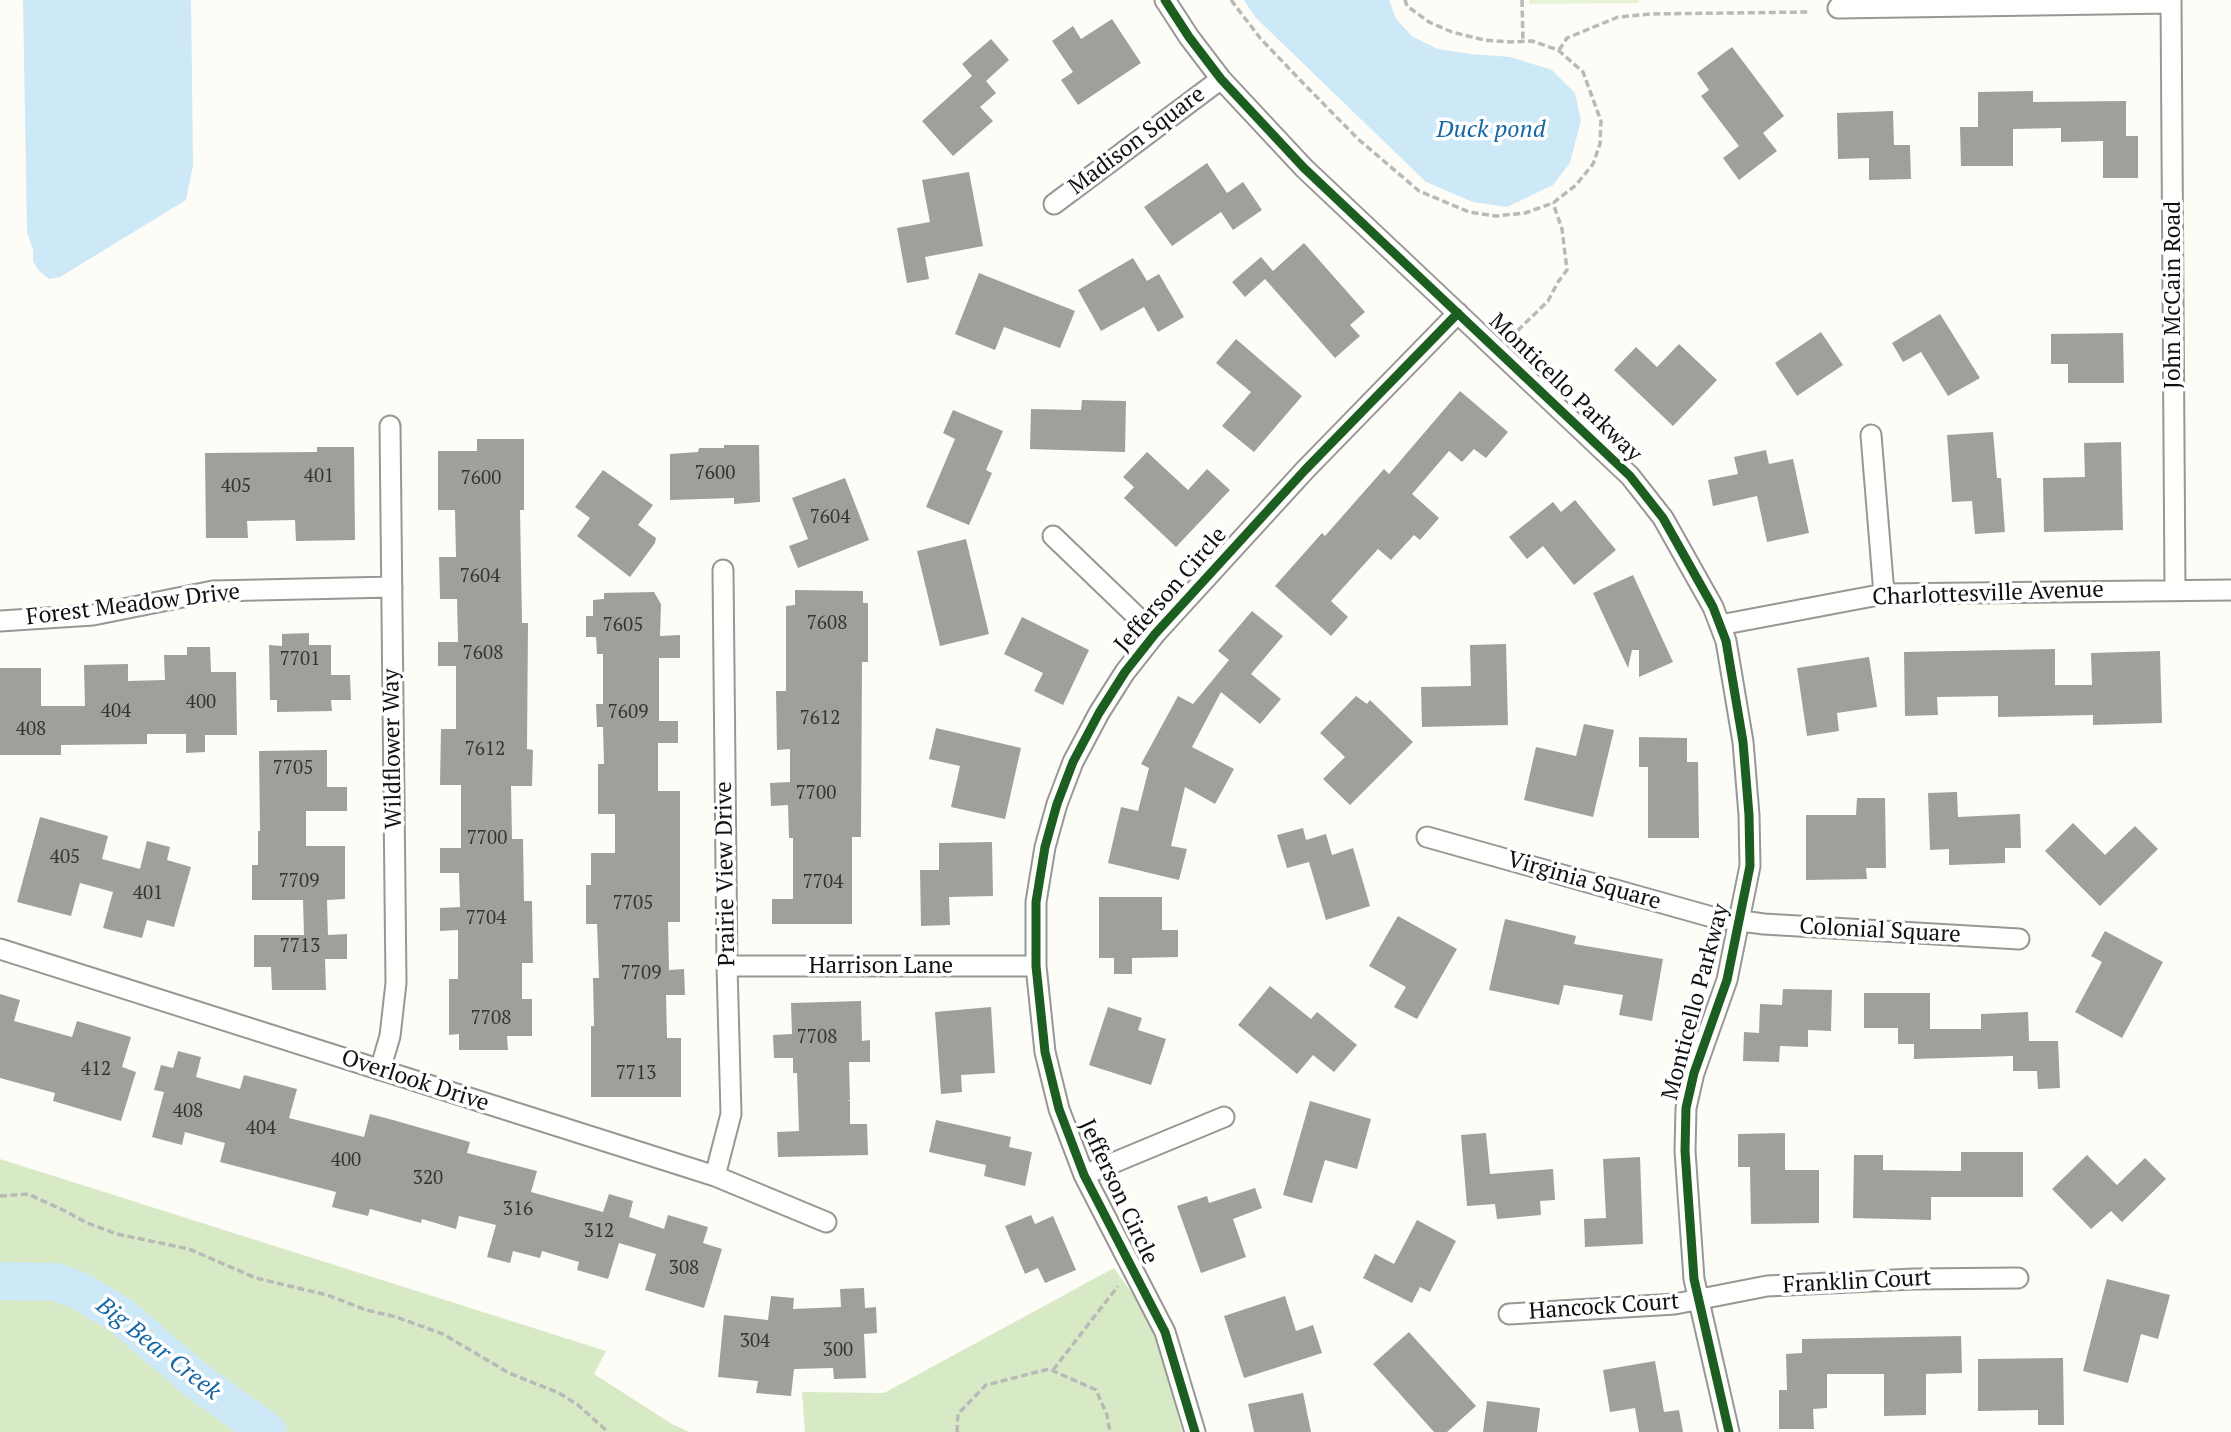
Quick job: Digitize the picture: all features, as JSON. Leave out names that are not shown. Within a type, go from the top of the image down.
[{"type":"street","name":"Monticello Parkway","points":[[1166,0],[1189,37],[1221,79],[1304,168],[1630,476],[1663,518],[1713,607],[1726,641],[1743,742],[1750,866],[1727,979],[1694,1073],[1686,1108],[1685,1151],[1694,1279],[1729,1432]]},
{"type":"street","points":[[1838,8],[2171,1]]},
{"type":"street","name":"John McCain Road","points":[[2171,1],[2175,589]]},
{"type":"street","name":"Madison Square","points":[[1054,204],[1221,79]]},
{"type":"street","name":"Jefferson Circle","points":[[1195,1432],[1165,1332],[1084,1175],[1059,1109],[1045,1052],[1036,966],[1036,902],[1045,847],[1073,762],[1099,713],[1155,634],[1305,470],[1458,313]]},
{"type":"street","name":"Wildflower Way","points":[[380,1070],[390,1036],[396,983],[390,426]]},
{"type":"street","points":[[1871,435],[1884,594]]},
{"type":"street","points":[[1053,536],[1155,634]]},
{"type":"street","name":"Prairie View Drive","points":[[715,1176],[731,1114],[723,570]]},
{"type":"street","name":"Forest Meadow Drive","points":[[0,621],[93,615],[213,591],[392,587]]},
{"type":"street","name":"Charlottesville Avenue","points":[[1720,625],[1884,594],[2231,590]]},
{"type":"street","name":"Virginia Square","points":[[1427,837],[1712,917],[1740,921]]},
{"type":"street","name":"Colonial Square","points":[[1740,921],[2019,939]]},
{"type":"street","name":"Overlook Drive","points":[[0,949],[715,1176],[826,1222]]},
{"type":"street","name":"Harrison Lane","points":[[727,966],[1036,966]]},
{"type":"street","points":[[1084,1175],[1224,1117]]},
{"type":"street","name":"Franklin Court","points":[[1699,1299],[1767,1286],[1914,1279],[2018,1278]]},
{"type":"street","name":"Hancock Court","points":[[1508,1314],[1675,1304],[1699,1299]]},
{"type":"path","points":[[1231,0],[1260,38],[1357,139],[1419,191],[1469,212],[1496,216],[1525,214],[1553,203],[1576,184],[1593,164],[1600,144],[1601,121],[1583,72],[1559,50],[1532,41],[1484,40],[1452,32],[1429,22],[1407,6],[1405,0]]},
{"type":"path","points":[[1522,0],[1523,42]]},
{"type":"path","points":[[1559,50],[1567,38],[1618,17],[1650,14],[1808,12]]},
{"type":"path","points":[[1497,350],[1548,301],[1567,270],[1563,229],[1553,203]]},
{"type":"path","points":[[0,1196],[28,1195],[117,1234],[189,1249],[256,1278],[327,1295],[435,1331],[509,1373],[559,1393],[578,1405],[608,1432]]},
{"type":"path","points":[[1053,1370],[1132,1268]]},
{"type":"path","points":[[957,1432],[958,1414],[986,1385],[1049,1369],[1096,1390],[1107,1415],[1110,1432]]},
{"type":"green space","points":[[1529,0],[1639,0],[1639,3],[1529,4]]},
{"type":"green space","points":[[0,1159],[606,1351],[594,1374],[689,1432],[0,1432]]},
{"type":"green space","points":[[1114,1268],[1155,1326],[1182,1432],[805,1432],[802,1392],[884,1393]]},
{"type":"water","points":[[23,0],[191,0],[193,165],[186,200],[60,277],[49,279],[38,270],[33,261],[33,250],[27,232]]},
{"type":"water","name":"Duck pond","points":[[1244,0],[1389,0],[1396,19],[1413,37],[1438,49],[1510,57],[1552,70],[1575,93],[1581,120],[1570,163],[1553,185],[1507,207],[1473,202],[1426,182],[1255,17]]},
{"type":"building","points":[[1112,19],[1141,63],[1078,105],[1061,80],[1073,72],[1052,41],[1073,26],[1081,39]]},
{"type":"building","points":[[991,39],[1009,60],[986,81],[996,93],[980,107],[993,121],[953,156],[922,121],[972,76],[962,64]]},
{"type":"building","points":[[1732,47],[1784,116],[1763,133],[1777,151],[1739,180],[1723,158],[1739,146],[1701,96],[1709,90],[1697,73]]},
{"type":"building","points":[[2033,91],[2033,102],[2126,101],[2126,136],[2138,136],[2138,178],[2103,178],[2103,141],[2061,142],[2061,128],[2013,129],[2013,166],[1961,166],[1960,127],[1978,127],[1978,92]]},
{"type":"building","points":[[1893,111],[1894,145],[1910,145],[1911,179],[1869,180],[1869,158],[1838,159],[1837,113]]},
{"type":"building","points":[[1207,163],[1227,193],[1243,182],[1262,210],[1233,230],[1221,212],[1172,246],[1144,207]]},
{"type":"building","points":[[969,172],[983,246],[925,257],[929,279],[907,283],[897,228],[930,222],[922,180]]},
{"type":"building","points":[[1304,243],[1365,312],[1350,325],[1360,336],[1335,358],[1265,279],[1245,297],[1232,282],[1261,257],[1273,271]]},
{"type":"building","points":[[1133,258],[1147,281],[1159,274],[1184,317],[1158,332],[1144,307],[1101,331],[1078,290]]},
{"type":"building","points":[[979,273],[1075,311],[1060,348],[1004,327],[995,350],[955,334]]},
{"type":"building","points":[[1940,314],[1980,378],[1948,396],[1921,352],[1903,362],[1892,343]]},
{"type":"building","points":[[1821,332],[1843,365],[1797,396],[1775,363]]},
{"type":"building","points":[[2123,333],[2124,383],[2068,383],[2068,364],[2051,364],[2051,334]]},
{"type":"building","points":[[1236,339],[1302,396],[1254,452],[1222,426],[1251,392],[1216,363]]},
{"type":"building","points":[[1679,344],[1717,380],[1673,426],[1614,370],[1636,347],[1657,367]]},
{"type":"building","points":[[1460,391],[1508,432],[1486,458],[1474,449],[1462,462],[1449,451],[1412,494],[1439,518],[1420,540],[1414,535],[1391,560],[1378,549],[1331,601],[1348,617],[1331,636],[1275,586],[1322,533],[1325,536],[1384,469],[1389,474]]},
{"type":"building","points":[[1082,400],[1126,401],[1125,452],[1030,449],[1031,409],[1081,410]]},
{"type":"building","points":[[953,410],[1003,431],[986,470],[992,473],[969,525],[926,507],[955,439],[943,433]]},
{"type":"building","points":[[1993,432],[1997,478],[2001,478],[2005,532],[1975,534],[1972,501],[1952,502],[1947,435]]},
{"type":"building","points":[[477,439],[524,439],[524,510],[520,510],[522,623],[528,623],[527,749],[533,750],[532,786],[511,786],[512,839],[523,839],[524,901],[532,901],[533,963],[522,963],[522,999],[532,999],[532,1036],[507,1036],[508,1050],[459,1050],[459,1034],[449,1035],[449,979],[458,979],[458,930],[440,931],[440,908],[460,907],[459,873],[440,873],[440,848],[461,848],[461,785],[440,785],[441,729],[456,729],[456,666],[438,666],[438,642],[458,642],[457,599],[440,599],[439,557],[456,557],[455,510],[438,510],[438,451],[477,451]]},
{"type":"building","points":[[2121,442],[2123,530],[2044,532],[2043,478],[2085,477],[2084,443]]},
{"type":"building","points":[[724,445],[759,445],[760,502],[734,504],[734,498],[670,500],[670,454],[698,452],[699,448],[724,448]]},
{"type":"building","points":[[317,447],[354,447],[355,540],[296,541],[295,520],[247,521],[248,538],[206,538],[205,453],[317,452]]},
{"type":"building","points":[[1766,450],[1769,464],[1793,459],[1809,533],[1767,542],[1757,496],[1713,506],[1708,480],[1738,474],[1734,457]]},
{"type":"building","points":[[1147,452],[1188,490],[1207,469],[1230,490],[1176,547],[1124,498],[1134,487],[1123,477]]},
{"type":"building","points":[[603,470],[653,505],[638,525],[656,538],[655,543],[630,577],[577,536],[590,518],[575,507]]},
{"type":"building","points":[[845,478],[869,540],[798,568],[789,546],[808,539],[792,498]]},
{"type":"building","points":[[1575,500],[1616,550],[1574,585],[1543,546],[1527,559],[1509,537],[1553,502],[1561,512]]},
{"type":"building","points":[[966,539],[989,634],[940,646],[917,551]]},
{"type":"building","points":[[1633,575],[1673,662],[1639,677],[1639,650],[1632,650],[1628,668],[1593,593]]},
{"type":"building","points":[[795,590],[863,591],[863,603],[868,603],[868,662],[862,662],[861,837],[852,837],[852,924],[772,924],[772,899],[793,899],[793,838],[789,838],[788,805],[771,806],[770,783],[790,782],[790,749],[777,750],[776,691],[786,691],[786,606],[795,605]]},
{"type":"building","points":[[654,592],[661,604],[660,636],[680,635],[680,658],[659,658],[659,721],[678,721],[678,743],[658,743],[658,791],[680,791],[680,922],[668,922],[669,970],[684,969],[685,995],[666,995],[667,1038],[681,1038],[681,1097],[591,1097],[593,978],[599,978],[597,924],[586,924],[586,885],[591,885],[591,853],[615,853],[615,814],[598,814],[598,764],[604,764],[603,727],[597,727],[596,704],[603,704],[603,654],[597,654],[596,637],[586,637],[586,616],[593,616],[593,600],[604,599],[604,593]]},
{"type":"building","points":[[1252,611],[1283,636],[1251,674],[1281,699],[1260,724],[1221,692],[1192,747],[1234,769],[1215,804],[1185,787],[1171,846],[1187,849],[1179,880],[1108,863],[1121,807],[1138,811],[1149,768],[1141,764],[1178,696],[1193,704],[1229,660],[1218,651]]},
{"type":"building","points":[[1022,617],[1089,650],[1063,705],[1034,691],[1043,673],[1004,654]]},
{"type":"building","points":[[309,633],[309,645],[331,645],[331,675],[350,675],[351,700],[331,700],[332,711],[277,712],[277,700],[270,700],[269,645],[282,646],[282,634]]},
{"type":"building","points":[[1506,644],[1508,725],[1422,727],[1421,687],[1471,686],[1470,645]]},
{"type":"building","points":[[187,647],[210,647],[211,672],[236,672],[237,735],[205,735],[205,752],[186,753],[186,734],[147,734],[147,744],[61,745],[61,755],[0,755],[0,668],[41,668],[41,706],[85,706],[84,665],[128,664],[128,681],[165,680],[164,655],[187,655]]},
{"type":"building","points":[[2055,649],[2055,685],[2092,685],[2091,653],[2160,651],[2162,723],[2093,725],[2093,715],[1998,717],[1998,696],[1937,697],[1938,715],[1905,716],[1904,652]]},
{"type":"building","points":[[1869,657],[1877,707],[1837,713],[1839,731],[1807,736],[1797,668]]},
{"type":"building","points":[[1356,696],[1367,704],[1370,700],[1413,742],[1350,805],[1323,779],[1345,757],[1320,733]]},
{"type":"building","points":[[1584,724],[1614,730],[1593,817],[1524,800],[1536,747],[1576,756]]},
{"type":"building","points":[[936,728],[1021,748],[1005,819],[951,807],[960,766],[929,759]]},
{"type":"building","points":[[1639,737],[1687,738],[1687,762],[1698,762],[1699,838],[1648,838],[1648,767],[1639,767]]},
{"type":"building","points":[[327,750],[327,787],[347,787],[347,811],[306,811],[306,846],[345,846],[345,899],[327,900],[328,935],[347,934],[347,959],[325,959],[326,990],[272,990],[271,967],[254,967],[254,935],[304,935],[303,900],[252,900],[252,865],[258,865],[260,831],[259,751]]},
{"type":"building","points":[[1957,792],[1958,817],[2020,814],[2021,848],[2005,848],[2005,863],[1949,865],[1949,849],[1930,850],[1928,793]]},
{"type":"building","points":[[1857,798],[1885,798],[1886,868],[1866,868],[1867,879],[1806,880],[1806,815],[1856,815]]},
{"type":"building","points":[[40,817],[108,836],[102,859],[140,869],[147,841],[170,847],[167,860],[191,867],[174,927],[147,920],[142,938],[103,928],[113,892],[80,883],[71,916],[17,902]]},
{"type":"building","points":[[2073,823],[2105,855],[2135,826],[2158,849],[2100,906],[2045,851]]},
{"type":"building","points":[[1303,828],[1306,840],[1326,834],[1332,855],[1353,848],[1370,906],[1326,920],[1309,862],[1287,868],[1277,835]]},
{"type":"building","points":[[992,842],[993,896],[949,897],[950,925],[921,926],[920,870],[939,870],[939,843]]},
{"type":"building","points":[[1099,897],[1162,897],[1162,930],[1178,930],[1178,957],[1132,958],[1132,974],[1114,974],[1114,958],[1099,958]]},
{"type":"building","points":[[1398,916],[1457,949],[1417,1019],[1394,1007],[1406,987],[1369,966]]},
{"type":"building","points":[[1505,919],[1576,936],[1574,944],[1663,959],[1652,1021],[1619,1015],[1623,995],[1564,985],[1559,1005],[1489,990]]},
{"type":"building","points":[[2105,931],[2163,962],[2122,1038],[2075,1012],[2102,962],[2091,956]]},
{"type":"building","points":[[1270,986],[1311,1019],[1317,1012],[1357,1045],[1334,1072],[1313,1055],[1297,1074],[1238,1025]]},
{"type":"building","points":[[1783,989],[1832,990],[1831,1031],[1808,1030],[1808,1047],[1780,1046],[1779,1062],[1743,1061],[1744,1032],[1759,1033],[1760,1004],[1782,1005]]},
{"type":"building","points":[[1864,993],[1930,993],[1930,1029],[1981,1029],[1981,1014],[2028,1012],[2029,1041],[2058,1041],[2060,1088],[2038,1089],[2037,1071],[2013,1071],[2013,1056],[1914,1059],[1914,1044],[1898,1044],[1898,1028],[1864,1028]]},
{"type":"building","points":[[0,994],[20,1000],[14,1021],[72,1037],[77,1021],[131,1037],[122,1067],[136,1072],[121,1121],[53,1101],[55,1093],[0,1078]]},
{"type":"building","points":[[861,1001],[862,1041],[870,1040],[870,1062],[849,1062],[850,1100],[847,1100],[850,1101],[850,1124],[867,1124],[868,1155],[778,1157],[777,1132],[799,1131],[797,1073],[793,1073],[793,1058],[774,1058],[773,1035],[792,1034],[791,1003]]},
{"type":"building","points":[[991,1007],[995,1073],[961,1075],[962,1092],[941,1094],[935,1012]]},
{"type":"building","points":[[1108,1007],[1142,1018],[1138,1030],[1166,1039],[1151,1085],[1089,1065]]},
{"type":"building","points":[[178,1051],[201,1057],[196,1077],[240,1089],[244,1075],[297,1089],[289,1118],[364,1137],[370,1114],[470,1142],[467,1153],[537,1171],[531,1192],[603,1212],[609,1194],[633,1201],[629,1217],[664,1229],[668,1215],[708,1227],[703,1243],[722,1249],[704,1308],[645,1290],[656,1254],[619,1243],[608,1279],[577,1270],[579,1262],[542,1251],[540,1258],[513,1251],[510,1263],[487,1257],[496,1225],[459,1216],[456,1229],[370,1209],[368,1216],[332,1207],[336,1192],[220,1162],[225,1143],[185,1132],[182,1145],[152,1137],[164,1092],[154,1090],[161,1065],[173,1068]]},
{"type":"building","points":[[1310,1101],[1371,1119],[1357,1169],[1325,1160],[1312,1203],[1283,1195]]},
{"type":"building","points":[[936,1120],[1011,1137],[1009,1147],[1032,1152],[1025,1186],[984,1176],[986,1165],[929,1152]]},
{"type":"building","points":[[1486,1133],[1490,1174],[1553,1169],[1555,1200],[1540,1201],[1541,1215],[1497,1219],[1495,1204],[1467,1206],[1461,1135]]},
{"type":"building","points":[[1785,1133],[1785,1170],[1819,1170],[1819,1223],[1751,1224],[1750,1167],[1738,1167],[1738,1134]]},
{"type":"building","points":[[1961,1152],[2023,1152],[2023,1197],[1931,1197],[1931,1220],[1853,1218],[1854,1155],[1883,1155],[1883,1170],[1961,1171]]},
{"type":"building","points":[[2087,1155],[2117,1185],[2145,1158],[2166,1179],[2122,1222],[2111,1211],[2091,1229],[2052,1189]]},
{"type":"building","points":[[1640,1157],[1643,1244],[1585,1247],[1584,1219],[1606,1218],[1603,1159]]},
{"type":"building","points":[[1255,1188],[1262,1208],[1233,1219],[1246,1257],[1201,1273],[1177,1206],[1207,1196],[1209,1203]]},
{"type":"building","points":[[1031,1215],[1035,1224],[1053,1216],[1076,1270],[1045,1283],[1038,1268],[1025,1274],[1005,1226]]},
{"type":"building","points":[[1417,1220],[1456,1241],[1430,1292],[1420,1287],[1412,1303],[1363,1278],[1375,1254],[1394,1264]]},
{"type":"building","points":[[2107,1279],[2170,1295],[2158,1339],[2141,1334],[2128,1383],[2083,1371]]},
{"type":"building","points":[[864,1288],[865,1308],[876,1307],[877,1333],[864,1334],[866,1378],[834,1379],[833,1368],[794,1369],[791,1396],[756,1393],[758,1381],[718,1377],[724,1315],[768,1320],[771,1296],[794,1298],[793,1309],[841,1307],[840,1289]]},
{"type":"building","points":[[1285,1296],[1296,1331],[1313,1325],[1322,1353],[1244,1378],[1224,1316]]},
{"type":"building","points":[[1409,1332],[1476,1406],[1447,1432],[1434,1432],[1373,1364]]},
{"type":"building","points":[[1961,1336],[1962,1373],[1926,1374],[1926,1415],[1884,1416],[1884,1374],[1827,1374],[1827,1408],[1813,1409],[1814,1429],[1779,1429],[1779,1390],[1787,1390],[1786,1354],[1802,1353],[1802,1339]]},
{"type":"building","points":[[2063,1358],[2064,1425],[2038,1425],[2038,1410],[1978,1411],[1978,1359]]},
{"type":"building","points":[[1655,1361],[1664,1412],[1679,1410],[1683,1432],[1639,1432],[1635,1408],[1610,1412],[1603,1370]]},
{"type":"building","points":[[1303,1393],[1311,1432],[1254,1432],[1248,1404]]},
{"type":"building","points":[[1487,1401],[1540,1408],[1537,1432],[1483,1432]]},
{"type":"waterway","name":"Big Bear Creek","points":[[0,1281],[56,1282],[80,1291],[123,1317],[197,1381],[268,1432]]},
{"type":"cycle path","points":[[1165,0],[1221,79],[1304,168],[1630,476],[1663,518],[1713,607],[1726,641],[1743,742],[1750,866],[1727,980],[1694,1073],[1686,1108],[1685,1151],[1694,1279],[1729,1432]]},
{"type":"cycle path","points":[[1195,1432],[1165,1332],[1084,1175],[1059,1109],[1045,1052],[1036,966],[1036,902],[1045,847],[1073,762],[1125,672],[1155,634],[1305,470],[1458,313]]}]
